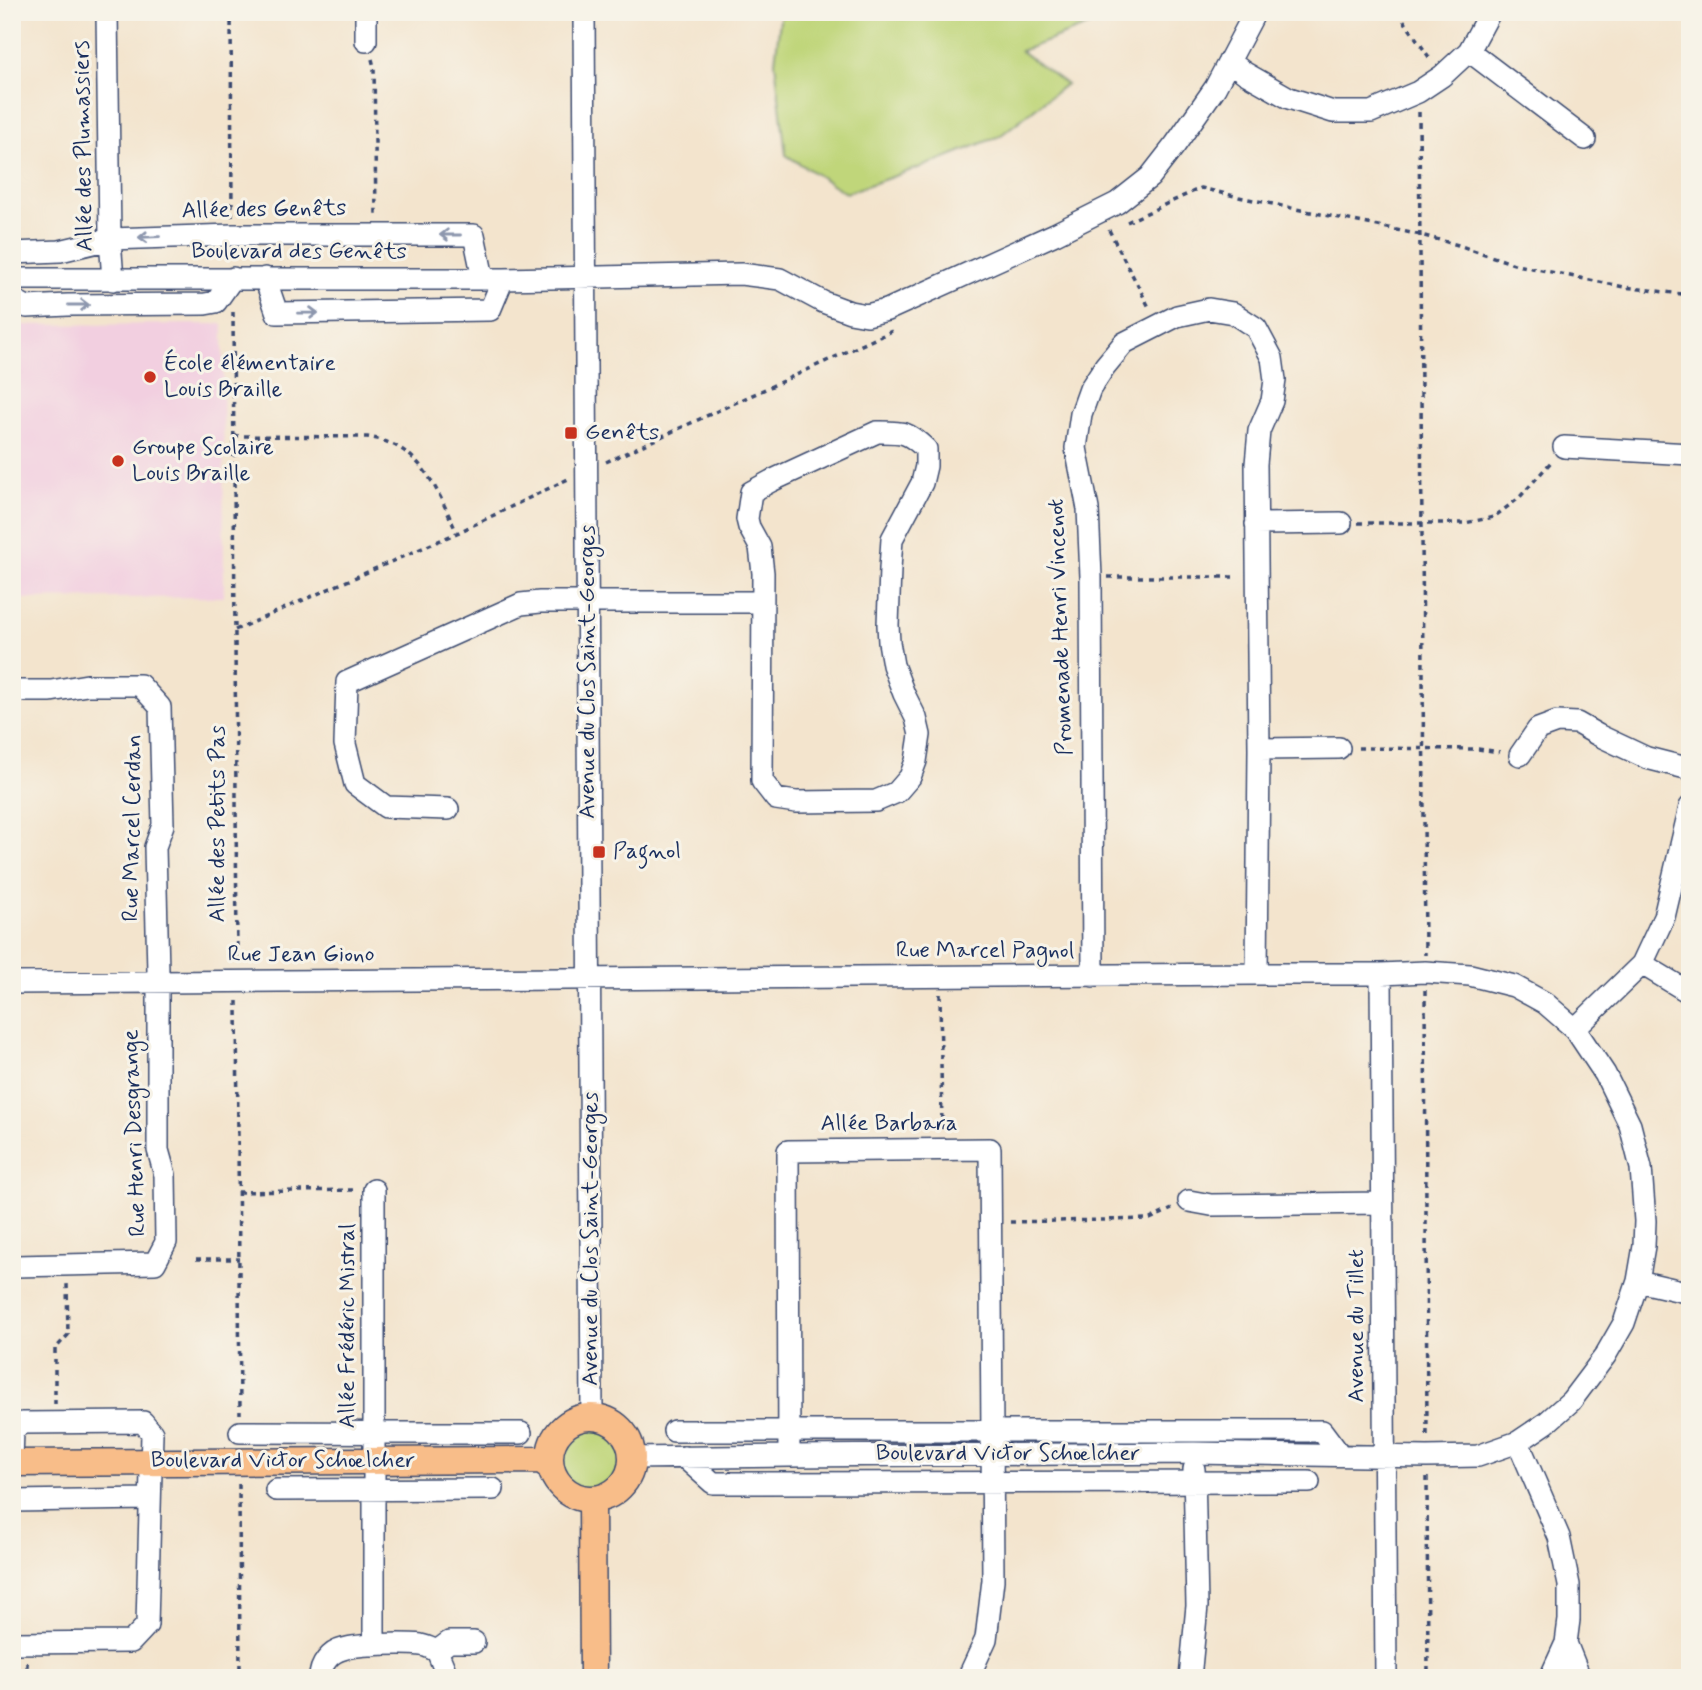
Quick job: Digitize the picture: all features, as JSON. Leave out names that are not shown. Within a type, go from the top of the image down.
[{"type":"main road","points":[[592,1417],[605,1419],[625,1434],[631,1446],[632,1458],[631,1471],[625,1482],[616,1491],[592,1500],[570,1494],[561,1487],[551,1467],[550,1455],[559,1432],[580,1418],[592,1417]]},
{"type":"main road","name":"Boulevard Victor Schœlcher","points":[[12,1462],[537,1460],[551,1467]]},
{"type":"main road","points":[[592,1500],[593,1678]]},
{"type":"street","name":"Allée des Plumassiers","points":[[107,12],[113,280]]},
{"type":"street","points":[[366,12],[366,41]]},
{"type":"street","name":"Avenue du Clos Saint-Georges","points":[[584,12],[592,1417]]},
{"type":"street","name":"Boulevard des Genêts","points":[[12,279],[493,278],[741,274],[780,279],[823,302],[867,315],[887,310],[1117,203],[1150,177],[1175,145],[1214,88],[1255,12]]},
{"type":"street","points":[[1229,61],[1289,98],[1333,112],[1371,112],[1419,92],[1442,76],[1469,51],[1490,12]]},
{"type":"street","points":[[1469,51],[1585,139]]},
{"type":"street","name":"Allée des Genêts","points":[[12,253],[60,251],[110,239],[233,235],[474,235],[493,278]]},
{"type":"street","points":[[12,299],[27,307],[205,304],[216,302],[233,278]]},
{"type":"street","points":[[265,278],[277,313],[490,310],[493,278]]},
{"type":"street","name":"Promenade Henri Vincenot","points":[[1093,976],[1091,577],[1088,509],[1076,448],[1081,414],[1090,389],[1124,343],[1177,316],[1209,309],[1233,313],[1256,328],[1272,358],[1275,380],[1272,401],[1259,431],[1256,464],[1257,974]]},
{"type":"street","points":[[877,432],[897,432],[912,436],[926,449],[922,483],[892,539],[889,642],[893,665],[916,718],[920,735],[916,761],[910,777],[897,792],[876,801],[796,802],[776,799],[762,781],[762,602],[760,547],[747,519],[751,492],[877,432]]},
{"type":"street","points":[[1564,447],[1690,454]]},
{"type":"street","points":[[1256,524],[1340,523]]},
{"type":"street","points":[[448,809],[386,807],[355,784],[345,744],[347,682],[521,604],[762,602]]},
{"type":"street","name":"Rue Marcel Cerdan","points":[[12,691],[51,691],[87,685],[140,685],[160,707],[163,825],[155,847],[158,982]]},
{"type":"street","points":[[1520,755],[1538,729],[1557,722],[1577,723],[1647,758],[1690,769]]},
{"type":"street","points":[[1258,748],[1339,748]]},
{"type":"street","points":[[1575,1029],[1642,964],[1664,917],[1690,807]]},
{"type":"street","points":[[1642,964],[1690,993]]},
{"type":"street","name":"Rue Marcel Pagnol","points":[[589,979],[1425,972],[1470,975],[1514,986],[1545,1003],[1575,1029],[1605,1074],[1630,1125],[1641,1168],[1645,1221],[1638,1281]]},
{"type":"street","name":"Avenue du Tillet","points":[[1381,974],[1386,1678]]},
{"type":"street","name":"Rue Jean Giono","points":[[12,983],[589,979]]},
{"type":"street","name":"Rue Henri Desgrange","points":[[12,1264],[155,1263],[166,1242],[166,1175],[158,1150],[158,982]]},
{"type":"street","name":"Allée Barbara","points":[[789,1456],[788,1151],[990,1149],[993,1580],[986,1639],[968,1678]]},
{"type":"street","name":"Allée Frédéric Mistral","points":[[374,1190],[374,1645]]},
{"type":"street","points":[[1189,1200],[1212,1205],[1382,1203]]},
{"type":"street","points":[[1638,1281],[1690,1293]]},
{"type":"street","name":"Boulevard Victor Schœlcher","points":[[632,1458],[1194,1453],[1478,1456],[1518,1442],[1546,1423],[1571,1401],[1605,1356],[1624,1323],[1638,1281]]},
{"type":"street","points":[[12,1462],[13,1430],[22,1423],[144,1422],[152,1433],[147,1625],[131,1642],[12,1643]]},
{"type":"street","points":[[674,1432],[1322,1431],[1340,1455]]},
{"type":"street","points":[[240,1432],[521,1433]]},
{"type":"street","points":[[1518,1442],[1559,1537],[1569,1585],[1566,1643],[1550,1678]]},
{"type":"street","points":[[1190,1678],[1197,1606],[1194,1453]]},
{"type":"street","points":[[684,1457],[713,1483],[1309,1482]]},
{"type":"street","points":[[12,1469],[12,1501],[150,1499]]},
{"type":"street","points":[[276,1490],[493,1489]]},
{"type":"street","points":[[438,1651],[449,1642],[474,1642]]},
{"type":"street","points":[[1566,1643],[1582,1678]]},
{"type":"street","points":[[320,1678],[320,1671],[327,1659],[340,1649],[374,1645],[424,1645],[438,1651],[444,1668],[444,1678]]},
{"type":"path","points":[[231,12],[233,235]]},
{"type":"path","points":[[1398,12],[1442,76]]},
{"type":"path","points":[[366,41],[374,67],[376,235]]},
{"type":"path","points":[[1419,92],[1421,235]]},
{"type":"path","points":[[1121,225],[1201,188],[1421,235],[1517,265],[1624,286],[1690,295]]},
{"type":"path","points":[[1109,230],[1158,325]]},
{"type":"path","name":"Allée des Petits Pas","points":[[233,278],[240,1432]]},
{"type":"path","points":[[235,630],[457,533],[564,481],[587,466],[609,462],[897,328]]},
{"type":"path","points":[[234,436],[380,439],[405,450],[421,464],[437,489],[457,533]]},
{"type":"path","points":[[1340,523],[1465,523],[1493,517],[1519,498],[1564,447]]},
{"type":"path","points":[[1091,577],[1257,577]]},
{"type":"path","points":[[1339,748],[1478,749],[1520,755]]},
{"type":"path","points":[[940,977],[942,1150]]},
{"type":"path","points":[[238,1192],[374,1190]]},
{"type":"path","points":[[991,1223],[1150,1219],[1189,1200]]},
{"type":"path","points":[[196,1259],[239,1259]]},
{"type":"path","points":[[55,1423],[55,1349],[68,1335],[66,1265]]},
{"type":"path","points":[[239,1461],[240,1678]]},
{"type":"shaded area","name":"Groupe Scolaire Louis Braille","points":[[223,324],[224,597],[12,599],[12,325]]},
{"type":"green space","points":[[781,12],[1110,12],[1106,19],[1021,51],[1066,84],[1000,136],[846,193],[786,155],[775,62]]},
{"type":"green space","points":[[585,1428],[597,1428],[613,1437],[620,1447],[620,1471],[613,1481],[597,1490],[585,1490],[574,1485],[565,1476],[560,1465],[560,1453],[565,1442],[574,1433]]},
{"type":"water","points":[[885,12],[929,12],[917,18],[888,17]]},
{"type":"place","name":"École élémentaire Louis Braille","points":[[150,377]]},
{"type":"place","name":"Genêts","points":[[571,433]]},
{"type":"place","name":"Groupe Scolaire Louis Braille","points":[[118,461]]},
{"type":"place","name":"Pagnol","points":[[599,852]]}]
